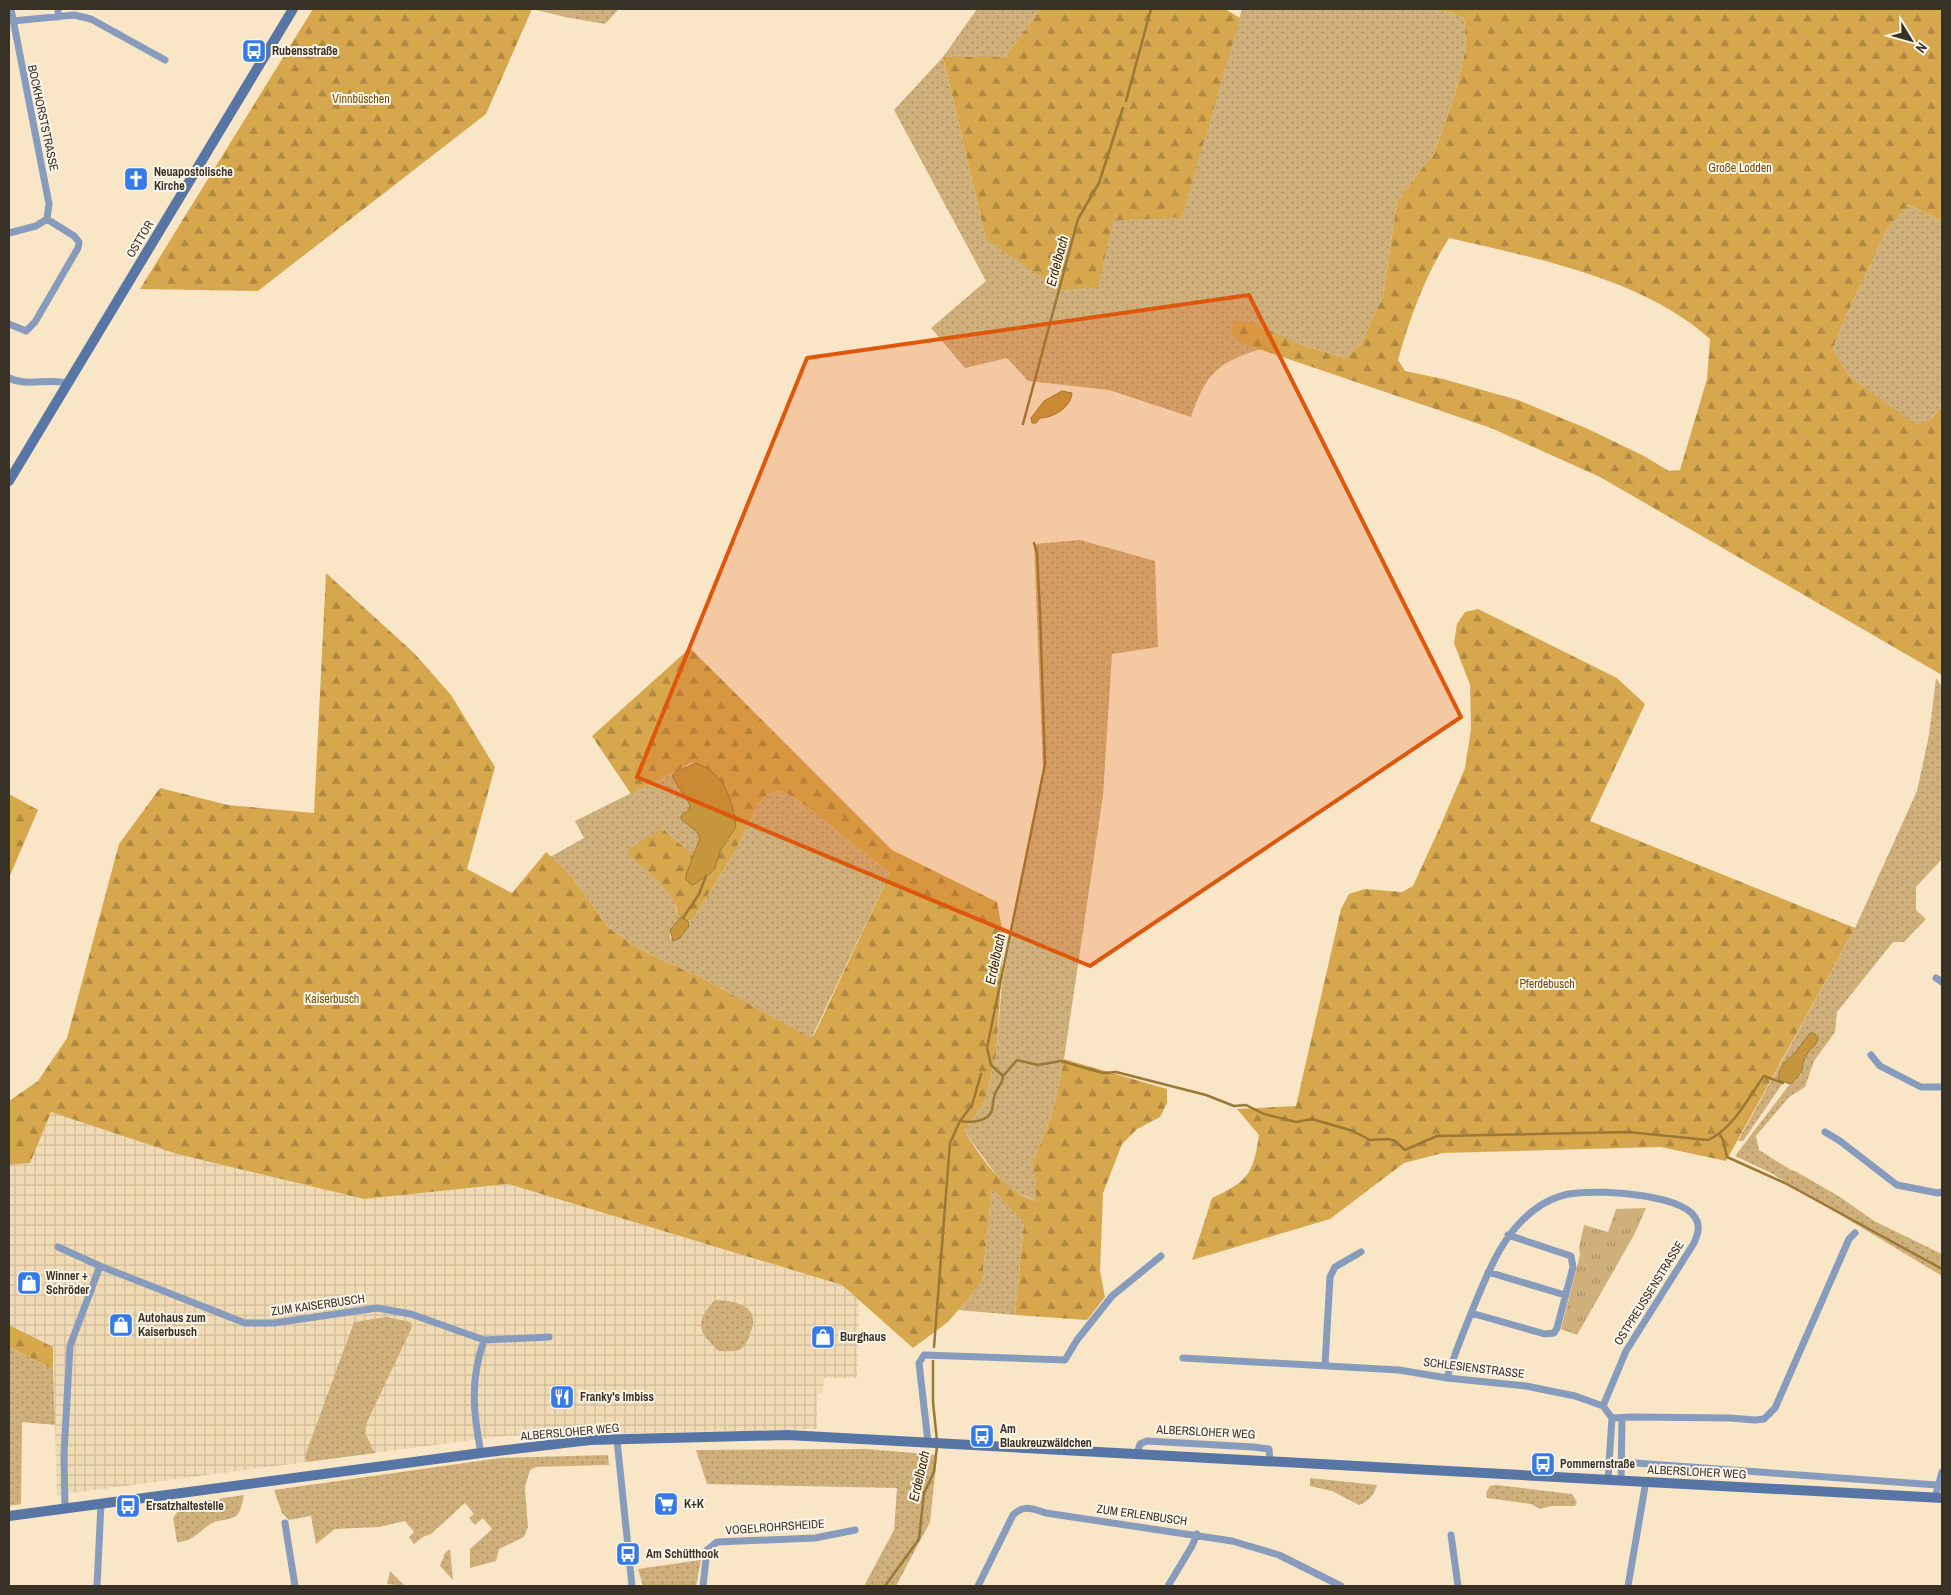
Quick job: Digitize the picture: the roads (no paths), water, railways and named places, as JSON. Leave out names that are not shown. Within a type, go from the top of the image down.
[{"type":"main road","name":"OSTTOR","points":[[9,481],[293,9]]},
{"type":"main road","name":"ALBERSLOHER WEG","points":[[9,1516],[590,1440],[786,1435],[1939,1498]]},
{"type":"street","name":"BOCKHORSTSTRASSE","points":[[11,9],[49,204],[47,219]]},
{"type":"street","points":[[58,9],[58,17]]},
{"type":"street","points":[[13,21],[74,15],[91,19],[165,60]]},
{"type":"street","points":[[9,233],[36,226],[47,219],[74,236],[79,242],[78,248],[30,328],[19,330],[9,324]]},
{"type":"street","points":[[9,378],[20,382],[56,380],[68,383]]},
{"type":"street","points":[[1936,978],[1942,982]]},
{"type":"street","points":[[1871,1055],[1880,1066],[1921,1087],[1942,1087]]},
{"type":"street","points":[[1825,1132],[1840,1141],[1897,1185],[1938,1193],[1942,1192]]},
{"type":"street","name":"OSTPREUSSENSTRASSE","points":[[1447,1378],[1454,1353],[1488,1272],[1508,1235],[1522,1220],[1541,1205],[1554,1198],[1577,1192],[1601,1192],[1668,1201],[1690,1210],[1697,1220],[1698,1234],[1688,1256],[1626,1351],[1603,1406]]},
{"type":"street","points":[[1612,1418],[1730,1418],[1755,1420],[1764,1418],[1775,1408],[1849,1239],[1855,1233]]},
{"type":"street","points":[[1471,1314],[1550,1334],[1557,1328],[1573,1267],[1572,1256],[1508,1235]]},
{"type":"street","name":"ZUM KAISERBUSCH","points":[[58,1247],[100,1266],[245,1323],[274,1323],[377,1308],[411,1314],[484,1340],[549,1337]]},
{"type":"street","points":[[1325,1366],[1330,1278],[1336,1267],[1360,1252]]},
{"type":"street","points":[[934,1443],[919,1363],[924,1355],[1065,1360],[1077,1340],[1112,1296],[1161,1256]]},
{"type":"street","points":[[66,1508],[64,1453],[70,1346],[100,1266]]},
{"type":"street","points":[[1488,1272],[1565,1295]]},
{"type":"street","points":[[481,1453],[474,1412],[474,1394],[476,1365],[484,1340]]},
{"type":"street","name":"SCHLESIENSTRASSE","points":[[1183,1358],[1398,1370],[1447,1378],[1526,1386],[1575,1396],[1603,1406]]},
{"type":"street","points":[[1603,1406],[1612,1418],[1608,1479]]},
{"type":"street","points":[[1621,1480],[1622,1419]]},
{"type":"street","points":[[617,1440],[632,1586]]},
{"type":"street","name":"ALBERSLOHER WEG","points":[[1622,1462],[1937,1484]]},
{"type":"street","points":[[1939,1498],[1937,1484],[1942,1472]]},
{"type":"street","points":[[1628,1586],[1646,1481]]},
{"type":"street","points":[[97,1586],[101,1504]]},
{"type":"street","name":"ZUM ERLENBUSCH","points":[[978,1586],[1013,1515],[1027,1507],[1046,1513],[1197,1534],[1232,1541],[1279,1555],[1341,1586]]},
{"type":"street","points":[[285,1522],[295,1586]]},
{"type":"street","name":"VOGELROHRSHEIDE","points":[[702,1586],[707,1550],[717,1542],[815,1538],[855,1530]]},
{"type":"street","points":[[1168,1586],[1197,1534]]},
{"type":"street","points":[[1451,1535],[1458,1586]]},
{"type":"waterway","name":"Erdelbach","points":[[1126,101],[1151,9]]},
{"type":"waterway","name":"Erdelbach","points":[[1023,424],[1078,219],[1099,183],[1123,108]]},
{"type":"waterway","name":"Erdelbach","points":[[934,1347],[950,1143],[960,1121],[979,1121],[990,1114],[995,1094],[1003,1079],[1003,1076],[991,1065],[987,1048],[1045,764],[1040,612],[1037,553],[1034,543]]},
{"type":"waterway","points":[[683,918],[699,894],[706,876]]},
{"type":"waterway","points":[[1003,1076],[1017,1060],[1038,1065],[1061,1061],[1103,1073],[1116,1072],[1206,1095],[1234,1106],[1246,1105],[1264,1114],[1296,1122],[1312,1119],[1353,1131],[1370,1140],[1389,1139],[1395,1141],[1405,1150],[1437,1136],[1628,1132],[1708,1140],[1717,1135],[1732,1121],[1764,1076],[1783,1083]]},
{"type":"waterway","points":[[960,1121],[972,1105],[981,1074]]},
{"type":"waterway","points":[[1720,1135],[1727,1157],[1785,1183],[1942,1269]]},
{"type":"waterway","name":"Erdelbach","points":[[933,1361],[933,1402],[937,1441]]},
{"type":"waterway","name":"Erdelbach","points":[[885,1586],[919,1539],[924,1493],[934,1472],[937,1446]]},
{"type":"place","name":"Rubensstraße","points":[[254,51]]},
{"type":"place","name":"Neuapostolische Kirche","points":[[136,179]]},
{"type":"place","name":"Winner + Schröder","points":[[29,1283]]},
{"type":"place","name":"Autohaus zum Kaiserbusch","points":[[121,1325]]},
{"type":"place","name":"Burghaus","points":[[823,1337]]},
{"type":"place","name":"Franky's Imbiss","points":[[562,1397]]},
{"type":"place","name":"Am Blaukreuzwäldchen","points":[[982,1436]]},
{"type":"place","name":"Pommernstraße","points":[[1543,1464]]},
{"type":"place","name":"K+K","points":[[666,1504]]},
{"type":"place","name":"Ersatzhaltestelle","points":[[128,1506]]},
{"type":"place","name":"Am Schütthook","points":[[628,1554]]},
{"type":"park label","name":"Vinnbüschen","points":[[361,99]]},
{"type":"park label","name":"Große Lodden","points":[[1740,168]]},
{"type":"park label","name":"Pferdebusch","points":[[1547,984]]},
{"type":"park label","name":"Kaiserbusch","points":[[332,999]]}]
